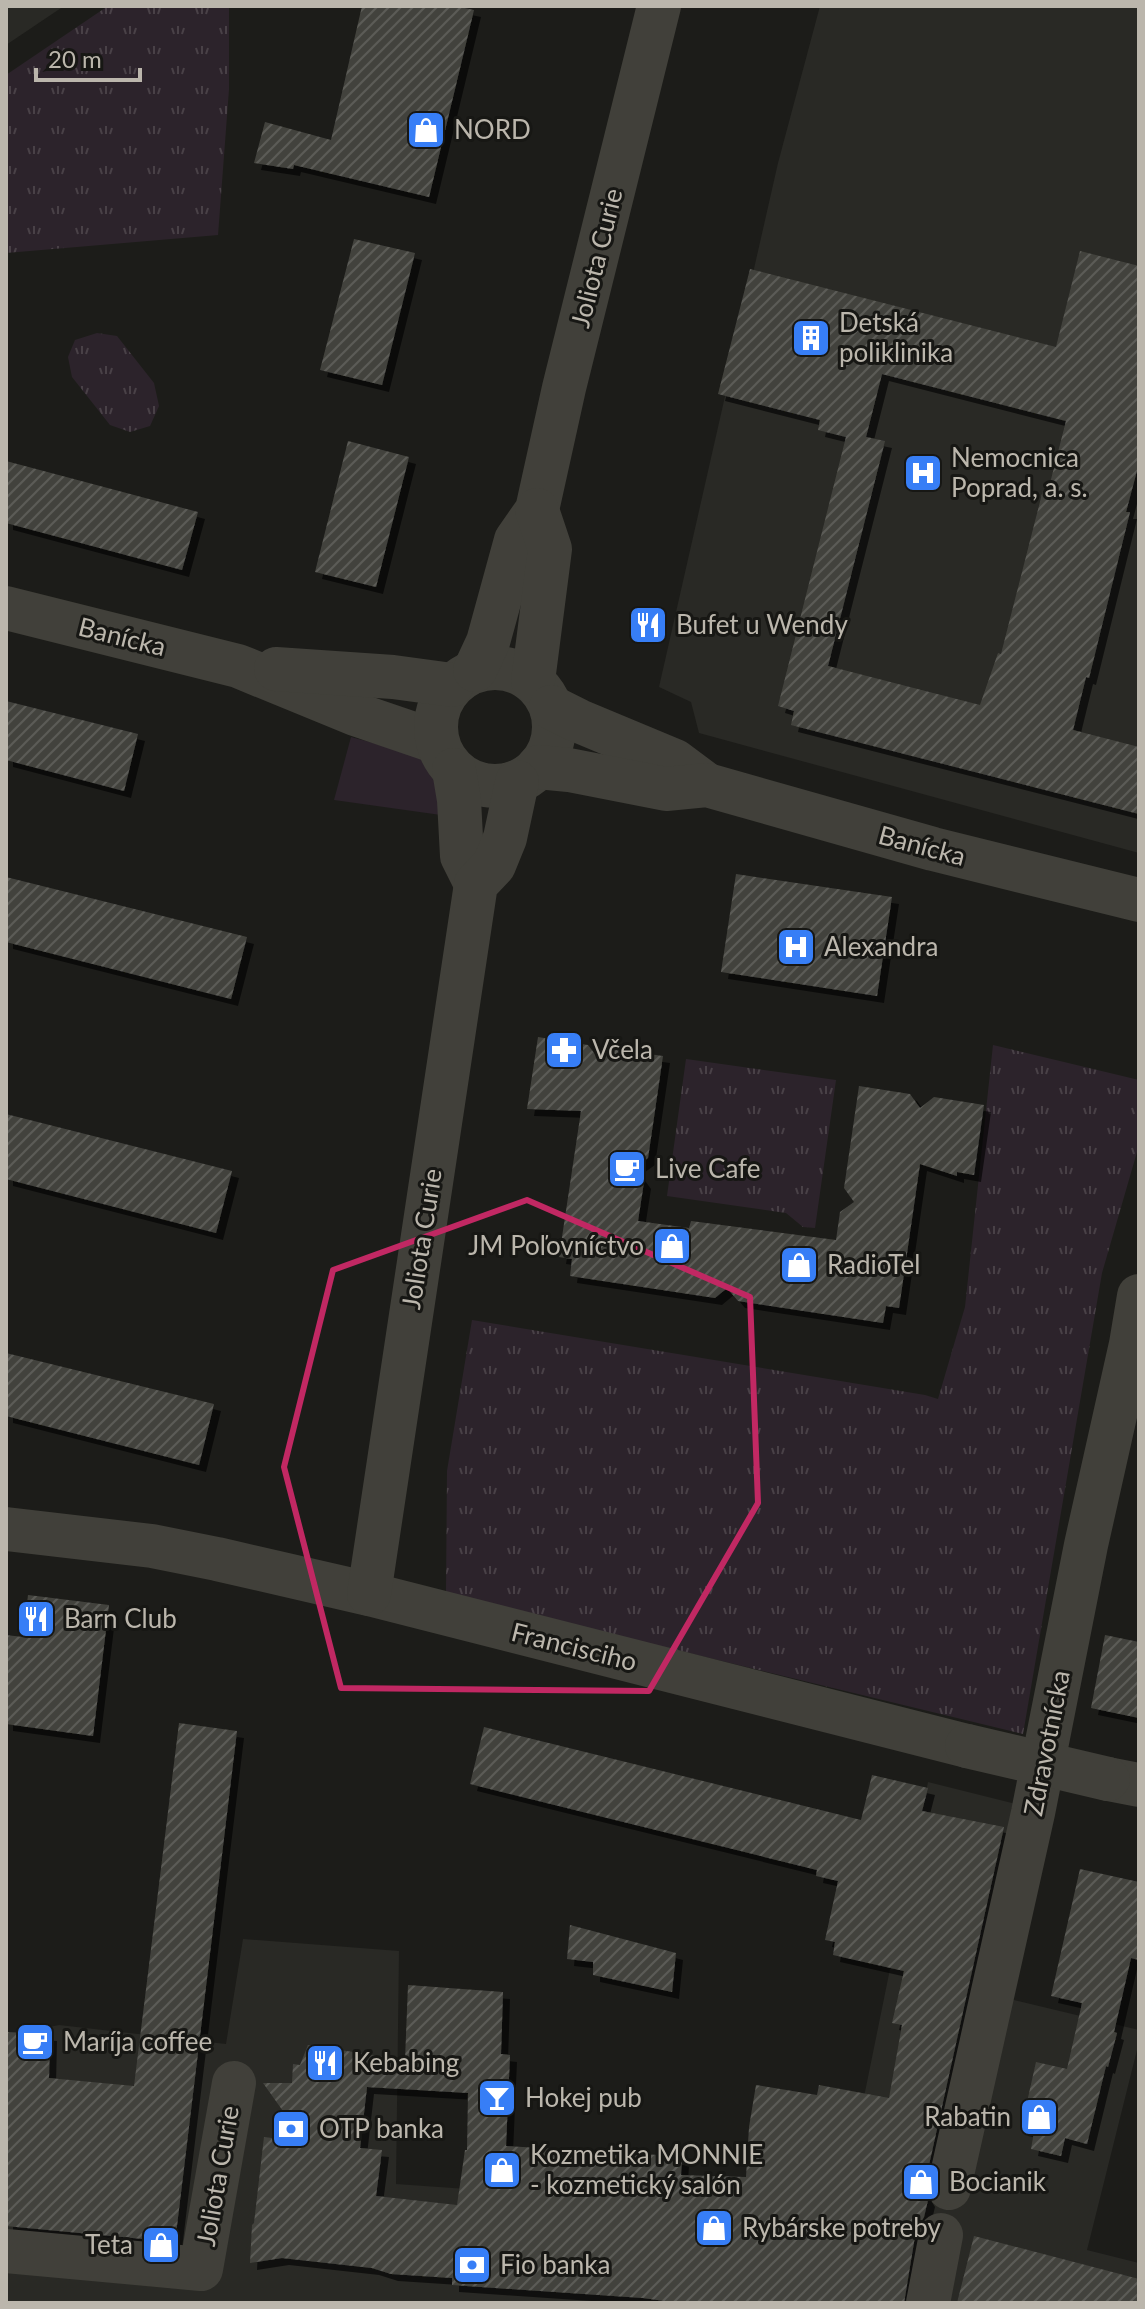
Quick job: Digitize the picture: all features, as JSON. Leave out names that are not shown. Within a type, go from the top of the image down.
[{"type":"street","name":"Joliota Curie","points":[[463,678],[488,642],[516,540],[537,510],[564,388],[659,6]]},
{"type":"street","points":[[537,510],[550,549],[542,694]]},
{"type":"street","name":"Banícka","points":[[6,608],[238,666],[355,714],[446,756]]},
{"type":"street","name":"Banícka","points":[[238,666],[393,677],[463,678]]},
{"type":"street","points":[[446,756],[468,780],[484,785],[500,786],[527,775],[547,754],[553,739],[554,723],[542,694],[520,673],[490,667],[463,678],[443,697],[438,710],[435,726],[459,800],[462,856],[476,884]]},
{"type":"street","name":"Banícka","points":[[542,694],[579,721],[675,761],[707,785],[933,849],[1139,900]]},
{"type":"street","name":"Banícka","points":[[527,775],[569,770],[666,789],[707,785]]},
{"type":"street","name":"Joliota Curie","points":[[369,1594],[476,884],[494,865],[527,775]]},
{"type":"street","name":"Zdravotnícka","points":[[949,2188],[1030,1827],[1139,1296]]},
{"type":"street","name":"Francisciho","points":[[6,1529],[152,1546],[369,1594],[967,1746],[1123,1782]]},
{"type":"street","name":"Joliota Curie","points":[[6,2251],[201,2269],[234,2083]]},
{"type":"street","points":[[928,2303],[941,2235]]},
{"type":"highlighted area","points":[[527,1200],[750,1297],[758,1503],[649,1691],[341,1688],[284,1467],[333,1270]]},
{"type":"shaded area","points":[[6,6],[64,6],[6,45]]},
{"type":"shaded area","name":"Nemocnica Poprad, a. s.","points":[[820,6],[1139,6],[1139,853],[699,733],[691,702],[659,687],[778,163]]},
{"type":"shaded area","points":[[928,1782],[1052,1813],[1010,1999],[1139,2030],[1139,2042],[1087,2250],[1139,2263],[1139,2303],[6,2303],[6,2036],[59,2025],[226,2044],[243,1939],[399,1951],[396,2184],[840,2215]]},
{"type":"green space","points":[[108,6],[229,6],[229,89],[218,235],[6,253],[6,75]]},
{"type":"green space","points":[[97,333],[117,336],[154,383],[159,406],[150,426],[130,432],[110,425],[72,377],[68,357],[75,340]]},
{"type":"green space","points":[[351,737],[438,760],[448,816],[334,800]]},
{"type":"green space","points":[[993,1045],[1139,1080],[1139,1145],[1102,1273],[1023,1734],[446,1594],[447,1471],[472,1320],[938,1399],[965,1307]]},
{"type":"green space","points":[[686,1059],[836,1080],[815,1228],[803,1227],[786,1213],[667,1196]]},
{"type":"building","points":[[362,6],[455,6],[474,10],[429,197],[294,165],[293,169],[254,163],[265,122],[331,140]]},
{"type":"building","points":[[354,239],[415,253],[382,385],[320,370]]},
{"type":"building","points":[[1080,251],[1139,266],[1139,463],[1089,678],[1086,677],[1073,730],[1139,747],[1139,814],[791,725],[794,711],[778,706],[846,437],[818,430],[820,420],[718,394],[750,269],[1056,347]],"holes":[[[882,374],[1066,421],[1048,491],[1043,490],[1001,654],[998,653],[980,705],[828,666],[885,441],[866,437]]]},
{"type":"building","points":[[348,441],[409,457],[376,587],[315,572]]},
{"type":"building","points":[[6,461],[198,512],[182,570],[6,523]]},
{"type":"building","points":[[6,701],[138,734],[124,791],[6,760]]},
{"type":"building","points":[[736,874],[892,897],[877,996],[721,972]]},
{"type":"building","points":[[6,877],[247,937],[231,999],[6,942]]},
{"type":"building","points":[[538,1037],[588,1045],[598,1058],[613,1049],[663,1056],[648,1158],[634,1168],[644,1182],[638,1221],[689,1228],[691,1221],[836,1240],[840,1212],[854,1202],[844,1188],[859,1086],[910,1094],[920,1108],[934,1097],[984,1105],[974,1175],[957,1172],[957,1176],[920,1164],[899,1308],[886,1306],[883,1323],[738,1301],[727,1288],[715,1298],[570,1276],[572,1259],[559,1257],[581,1111],[527,1109]]},
{"type":"building","points":[[6,1114],[232,1171],[216,1233],[6,1179]]},
{"type":"building","points":[[6,1353],[214,1404],[199,1465],[6,1416]]},
{"type":"building","points":[[28,1595],[109,1605],[93,1736],[6,1724],[6,1635],[23,1637]]},
{"type":"building","points":[[1105,1635],[1139,1642],[1139,1718],[1091,1708]]},
{"type":"building","points":[[179,1723],[237,1731],[175,2242],[6,2226],[6,2032],[50,2034],[49,2078],[134,2086]]},
{"type":"building","points":[[484,1727],[861,1820],[872,1775],[928,1788],[922,1811],[1004,1827],[925,2183],[928,2200],[924,2217],[916,2230],[904,2303],[679,2303],[452,2285],[452,2278],[391,2274],[372,2268],[282,2258],[250,2263],[264,2137],[305,2142],[263,2083],[292,2083],[293,2064],[300,2065],[308,2045],[405,2060],[408,1985],[503,1992],[501,2054],[510,2055],[506,2146],[659,2155],[682,2159],[681,2175],[746,2177],[749,2127],[756,2085],[817,2095],[819,2085],[889,2098],[902,2025],[892,2023],[904,1971],[833,1955],[835,1942],[825,1940],[838,1881],[816,1876],[817,1870],[470,1784]],"holes":[[[367,2087],[468,2093],[467,2150],[457,2205],[376,2196],[382,2150],[360,2148]]]},
{"type":"building","points":[[1080,1869],[1139,1882],[1139,1960],[1131,1958],[1114,2032],[1117,2033],[1087,2144],[1065,2138],[1061,2156],[1031,2149],[1034,2132],[1021,2129],[1036,2062],[1067,2069],[1082,2003],[1051,1996]]},
{"type":"building","points":[[570,1925],[676,1953],[672,1992],[593,1975],[593,1962],[567,1959]]},
{"type":"building","points":[[974,2236],[1139,2279],[1139,2303],[957,2303]]},
{"type":"place","name":"NORD","points":[[426,130]]},
{"type":"place","name":"Detská poliklinika","points":[[811,338]]},
{"type":"place","name":"Nemocnica Poprad, a. s.","points":[[923,473]]},
{"type":"place","name":"Bufet u Wendy","points":[[648,625]]},
{"type":"place","name":"Alexandra","points":[[796,947]]},
{"type":"place","name":"Včela","points":[[564,1050]]},
{"type":"place","name":"Live Cafe","points":[[627,1169]]},
{"type":"place","name":"JM Poľovníctvo","points":[[672,1246]]},
{"type":"place","name":"RadioTel","points":[[799,1265]]},
{"type":"place","name":"Barn Club","points":[[36,1619]]},
{"type":"place","name":"Maríja coffee","points":[[35,2042]]},
{"type":"place","name":"Kebabing","points":[[325,2063]]},
{"type":"place","name":"Hokej pub","points":[[497,2098]]},
{"type":"place","name":"Rabatin","points":[[1039,2117]]},
{"type":"place","name":"OTP banka","points":[[291,2129]]},
{"type":"place","name":"Kozmetika MONNIE - kozmetický salón","points":[[502,2170]]},
{"type":"place","name":"Bocianik","points":[[921,2182]]},
{"type":"place","name":"Rybárske potreby","points":[[714,2228]]},
{"type":"place","name":"Teta","points":[[161,2245]]},
{"type":"place","name":"Fio banka","points":[[472,2265]]}]
